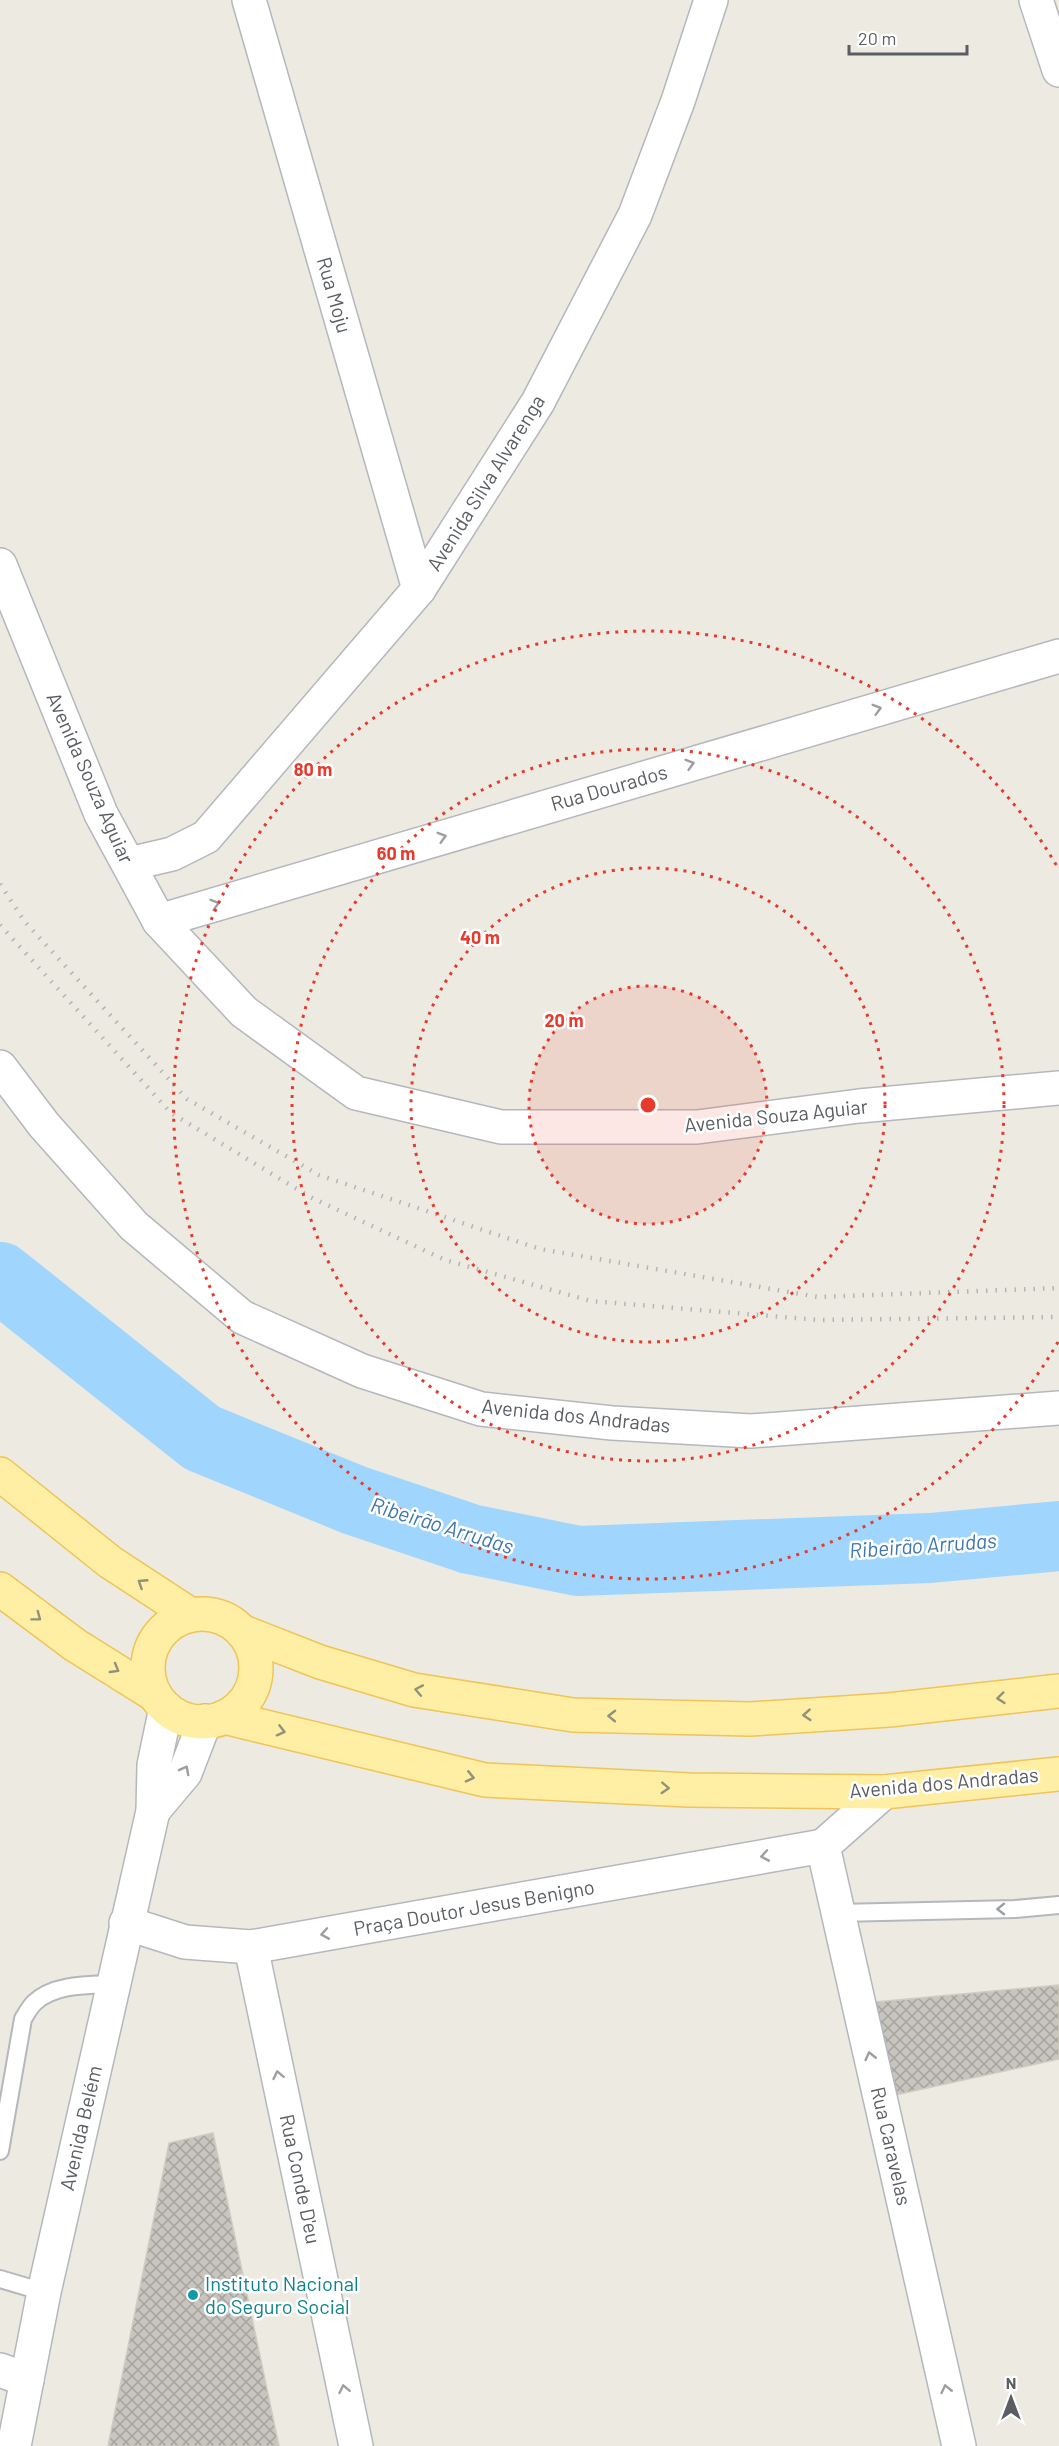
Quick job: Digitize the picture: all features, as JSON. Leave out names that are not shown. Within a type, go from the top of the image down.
[{"type":"main road","points":[[0,1474],[110,1562],[191,1615]]},
{"type":"main road","points":[[0,1589],[75,1645],[185,1719],[214,1719],[238,1708],[249,1695],[255,1679],[256,1662],[252,1647],[243,1632]]},
{"type":"main road","points":[[160,1702],[147,1671],[152,1646],[168,1626],[191,1615],[210,1614],[228,1620],[243,1632],[320,1662],[414,1690],[573,1715],[750,1719],[889,1710],[1059,1691]]},
{"type":"main road","name":"Avenida dos Andradas","points":[[214,1719],[485,1780],[689,1790],[884,1792],[1059,1774]]},
{"type":"street","name":"Rua Moju","points":[[249,0],[419,589]]},
{"type":"street","name":"Avenida Silva Alvarenga","points":[[129,864],[172,854],[206,837],[419,589],[538,402],[635,215],[678,101],[711,0]]},
{"type":"street","points":[[1036,0],[1059,70]]},
{"type":"street","name":"Avenida Souza Aguiar","points":[[0,565],[102,814],[159,921],[244,1012],[356,1093],[501,1127],[697,1127],[859,1106],[1059,1088]]},
{"type":"street","name":"Rua Dourados","points":[[159,921],[1059,656]]},
{"type":"street","name":"Avenida dos Andradas","points":[[0,1067],[44,1125],[134,1226],[242,1317],[362,1371],[481,1409],[612,1423],[751,1431],[1059,1408]]},
{"type":"street","name":"Avenida Belém","points":[[14,2446],[14,2375],[44,2292],[153,1811],[154,1765],[160,1702]]},
{"type":"street","name":"Avenida Belém","points":[[153,1811],[185,1773],[214,1719]]},
{"type":"street","points":[[823,1846],[884,1792]]},
{"type":"street","name":"Rua Caravelas","points":[[823,1846],[959,2446]]},
{"type":"street","name":"Praça Doutor Jesus Benigno","points":[[126,1923],[185,1942],[251,1947],[823,1846]]},
{"type":"street","name":"Rua Conde D'eu","points":[[251,1947],[356,2446]]},
{"type":"lane","points":[[838,1913],[1015,1909],[1059,1905]]},
{"type":"lane","points":[[0,2151],[23,2019],[34,2003],[48,1993],[86,1985],[113,1984]]},
{"type":"lane","points":[[0,2279],[44,2292]]},
{"type":"building","points":[[1059,1985],[1059,2059],[895,2095],[876,2002]]},
{"type":"building","name":"Instituto Nacional do Seguro Social","points":[[213,2133],[279,2446],[108,2446],[169,2143]]},
{"type":"waterway","name":"Ribeirão Arrudas","points":[[0,1277],[202,1438],[354,1500],[470,1539],[578,1561],[930,1548],[1059,1536]]},
{"type":"railway","points":[[0,884],[25,922],[187,1099],[319,1175],[540,1249],[818,1297],[1059,1288]]},
{"type":"railway","points":[[0,925],[171,1113],[310,1197],[445,1260],[591,1301],[819,1320],[1059,1317]]},
{"type":"place","name":"Instituto Nacional do Seguro Social","points":[[193,2295]]}]
